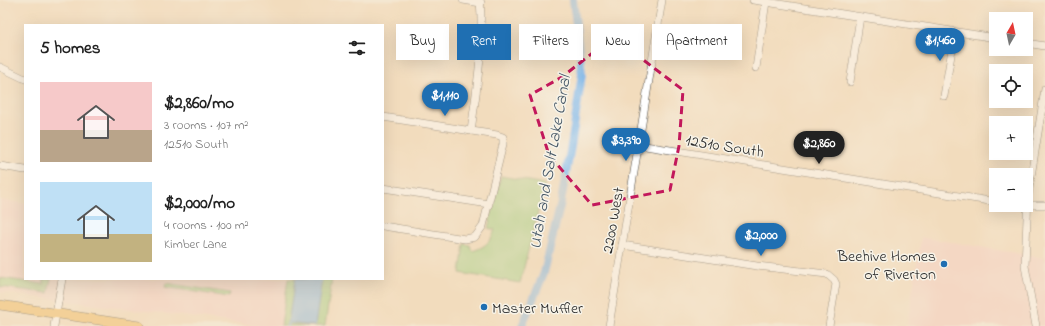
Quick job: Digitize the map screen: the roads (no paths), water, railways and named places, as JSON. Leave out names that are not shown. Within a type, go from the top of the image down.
[{"type":"main road","points":[[0,305],[139,326]]},
{"type":"street","points":[[463,0],[480,1],[482,40],[481,61],[471,131]]},
{"type":"street","name":"2200 West","points":[[609,326],[662,0]]},
{"type":"street","points":[[753,0],[989,37]]},
{"type":"street","points":[[756,68],[766,2]]},
{"type":"street","points":[[850,82],[860,17]]},
{"type":"street","points":[[944,96],[955,32]]},
{"type":"street","points":[[1033,44],[1045,46]]},
{"type":"street","points":[[0,67],[24,79]]},
{"type":"street","points":[[1032,168],[1045,93]]},
{"type":"street","points":[[384,117],[503,137],[502,153],[489,204],[483,226],[478,234],[465,239],[384,226]]},
{"type":"street","name":"12510 South","points":[[639,146],[989,201]]},
{"type":"street","points":[[0,166],[24,170]]},
{"type":"street","points":[[384,188],[489,204]]},
{"type":"street","points":[[1033,205],[1045,205]]},
{"type":"street","points":[[1026,212],[1025,266],[1036,326]]},
{"type":"street","points":[[622,245],[757,266],[827,274],[836,284],[829,326]]},
{"type":"street","points":[[54,326],[62,280]]},
{"type":"water","points":[[295,280],[322,280],[315,326],[288,323]]},
{"type":"waterway","name":"Utah and Salt Lake Canal","points":[[522,326],[544,273],[561,202],[572,140],[582,74],[573,0]]},
{"type":"place","name":"Beehive Homes of Riverton","points":[[944,264]]},
{"type":"place","name":"Master Muffler","points":[[484,307]]}]
